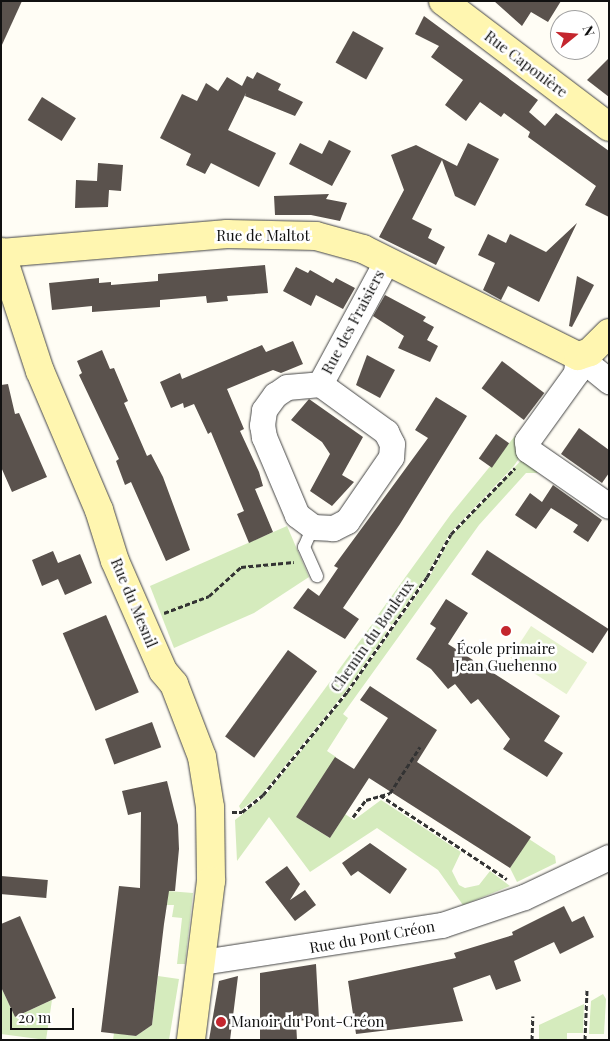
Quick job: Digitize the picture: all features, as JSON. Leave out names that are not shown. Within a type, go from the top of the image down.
[{"type":"street","name":"Rue Caponière","points":[[443,1],[609,127]]},
{"type":"street","name":"Rue de Maltot","points":[[1,253],[227,234],[285,233],[340,241],[387,260],[578,356]]},
{"type":"street","name":"Rue du Mesnil","points":[[1,253],[40,371],[99,510],[115,561],[163,671],[178,693],[202,758],[210,808],[211,881],[202,962]]},
{"type":"street","name":"Rue des Fraisiers","points":[[320,384],[387,260]]},
{"type":"street","points":[[578,356],[590,352],[609,333]]},
{"type":"street","points":[[578,356],[609,381]]},
{"type":"street","points":[[578,356],[576,372],[527,441],[528,450],[609,506]]},
{"type":"street","name":"Rue des Fraisiers","points":[[320,384],[386,432],[392,444],[391,457],[347,521],[333,528],[313,526],[303,521],[293,507],[262,425],[264,410],[275,395],[294,386],[320,384]]},
{"type":"street","name":"Rue du Pont Créon","points":[[202,962],[389,936],[442,925],[524,897],[600,862]]},
{"type":"street","points":[[192,1040],[202,962]]},
{"type":"lane","points":[[313,526],[304,546],[317,576]]},
{"type":"path","name":"Chemin du Bouleux","points":[[226,809],[242,812],[263,796],[347,692],[427,577],[450,534],[514,468],[528,450]]},
{"type":"path","points":[[157,615],[209,596],[241,567],[290,564],[309,557]]},
{"type":"path","points":[[353,818],[366,800],[390,793],[420,748]]},
{"type":"path","points":[[380,795],[512,884]]},
{"type":"path","points":[[585,1040],[587,990]]},
{"type":"path","points":[[532,1040],[533,1016]]},
{"type":"green space","points":[[515,436],[523,453],[513,467],[450,533],[426,576],[392,625],[378,615],[451,514]]},
{"type":"green space","points":[[526,455],[541,465],[537,473],[526,473],[479,525],[343,714],[348,718],[327,751],[336,757],[296,817],[330,838],[345,814],[354,820],[381,800],[461,852],[452,871],[459,885],[465,888],[479,885],[490,871],[510,886],[463,905],[438,870],[377,828],[310,872],[269,817],[237,861],[235,820],[264,797],[348,693],[429,578],[452,535]]},
{"type":"green space","points":[[287,526],[309,577],[254,613],[174,648],[150,586]]},
{"type":"green space","points":[[373,623],[387,632],[346,691],[262,794],[241,810],[239,806]]},
{"type":"green space","points":[[531,626],[587,662],[566,694],[510,658]]},
{"type":"green space","points":[[529,839],[555,856],[556,863],[517,882],[510,868]]},
{"type":"green space","points":[[168,891],[193,893],[185,964],[177,964],[182,918],[172,917],[174,905],[167,905]]},
{"type":"green space","points":[[158,976],[179,979],[169,1040],[113,1040],[114,1033],[136,1036],[152,1025]]},
{"type":"green space","points":[[1,987],[15,1017],[52,1000],[46,1040],[1,1034]]},
{"type":"green space","points":[[603,994],[606,999],[604,1034],[589,1034],[591,1001]]},
{"type":"green space","points":[[584,1004],[583,1033],[567,1033],[567,1040],[539,1040],[539,1025]]},
{"type":"building","points":[[1,1],[22,1],[1,47]]},
{"type":"building","points":[[494,1],[561,1],[555,10],[550,10],[548,22],[531,12],[522,26]]},
{"type":"building","points":[[424,16],[538,100],[529,112],[545,126],[556,113],[609,151],[609,217],[585,205],[596,186],[528,137],[530,132],[504,113],[501,117],[480,102],[466,121],[445,105],[463,80],[431,57],[439,46],[415,34]]},
{"type":"building","points":[[353,31],[384,48],[366,79],[336,62]]},
{"type":"building","points":[[609,58],[609,97],[587,80]]},
{"type":"building","points":[[257,72],[281,84],[278,90],[303,102],[295,116],[245,96],[246,93],[228,130],[276,153],[259,187],[211,163],[205,174],[186,165],[191,154],[160,138],[182,94],[197,101],[206,83],[218,91],[227,77],[242,86],[247,76],[253,79]]},
{"type":"building","points":[[42,97],[76,118],[62,141],[28,120]]},
{"type":"building","points":[[329,140],[351,151],[332,186],[289,164],[300,143],[322,154]]},
{"type":"building","points":[[468,143],[499,159],[475,206],[455,196],[442,160],[412,219],[432,229],[428,238],[445,247],[436,265],[379,237],[404,190],[391,155],[416,145],[457,166]]},
{"type":"building","points":[[98,163],[123,165],[121,191],[109,190],[108,207],[75,208],[76,180],[97,181]]},
{"type":"building","points":[[329,194],[326,199],[347,203],[340,221],[311,215],[275,215],[274,196]]},
{"type":"building","points":[[577,223],[539,302],[508,286],[501,300],[483,290],[495,263],[478,255],[488,234],[506,243],[510,234],[546,252]]},
{"type":"building","points":[[265,265],[268,293],[227,296],[228,301],[207,303],[206,296],[160,300],[160,307],[92,312],[92,306],[52,310],[49,283],[99,278],[99,283],[111,282],[111,285],[158,281],[158,274]]},
{"type":"building","points":[[296,267],[308,273],[310,270],[333,283],[336,278],[355,288],[343,309],[316,295],[311,306],[283,291]]},
{"type":"building","points":[[577,276],[594,285],[572,327],[569,326]]},
{"type":"building","points":[[385,295],[426,317],[423,321],[434,327],[427,340],[438,346],[430,362],[398,348],[404,336],[373,316]]},
{"type":"building","points":[[293,341],[303,364],[281,373],[273,370],[227,389],[244,429],[240,431],[259,472],[263,486],[255,489],[273,532],[249,543],[237,514],[244,511],[211,432],[208,434],[194,404],[184,408],[183,403],[171,408],[160,382],[180,373],[182,379],[262,345],[266,352]]},
{"type":"building","points":[[102,350],[110,369],[114,368],[128,401],[124,403],[147,456],[151,454],[163,477],[190,550],[166,561],[131,482],[125,485],[116,461],[119,459],[79,375],[82,373],[77,361]]},
{"type":"building","points":[[367,355],[395,370],[380,398],[356,385]]},
{"type":"building","points":[[502,361],[544,393],[524,420],[482,388]]},
{"type":"building","points":[[8,384],[15,414],[19,413],[47,477],[12,492],[1,467],[1,385]]},
{"type":"building","points":[[436,397],[467,416],[400,524],[343,608],[359,619],[345,639],[293,608],[308,588],[319,596],[338,568],[334,566],[428,438],[415,430]]},
{"type":"building","points":[[309,399],[363,437],[342,475],[354,482],[332,506],[310,491],[330,454],[322,442],[291,420]]},
{"type":"building","points":[[579,428],[609,450],[609,473],[602,483],[561,454]]},
{"type":"building","points":[[496,434],[509,443],[492,468],[479,459]]},
{"type":"building","points":[[553,485],[602,520],[588,542],[573,532],[578,525],[551,508],[536,529],[515,515],[530,493],[542,502]]},
{"type":"building","points":[[487,550],[609,629],[593,653],[471,574]]},
{"type":"building","points":[[53,551],[58,563],[80,554],[92,583],[65,595],[58,579],[42,586],[32,560]]},
{"type":"building","points":[[446,599],[468,613],[448,644],[560,716],[544,741],[563,753],[547,777],[503,749],[510,739],[478,699],[471,704],[455,684],[448,689],[431,669],[416,659],[436,628],[430,624]]},
{"type":"building","points":[[106,615],[139,692],[96,711],[63,633]]},
{"type":"building","points":[[288,650],[317,671],[254,758],[225,737]]},
{"type":"building","points":[[370,686],[437,730],[417,762],[531,837],[510,868],[369,778],[330,838],[296,817],[335,757],[354,769],[388,718],[360,700]]},
{"type":"building","points":[[152,722],[161,747],[114,764],[105,739]]},
{"type":"building","points":[[167,781],[178,825],[179,849],[175,891],[169,891],[152,1025],[136,1036],[101,1032],[119,886],[140,888],[141,812],[128,815],[122,791]]},
{"type":"building","points":[[370,843],[407,869],[390,894],[358,871],[351,876],[342,863]]},
{"type":"building","points":[[287,866],[300,884],[290,900],[305,890],[316,905],[295,921],[265,882]]},
{"type":"building","points":[[1,876],[48,880],[46,898],[1,894]]},
{"type":"building","points":[[564,906],[572,922],[584,916],[594,937],[560,954],[554,942],[514,961],[521,981],[496,990],[490,975],[453,988],[463,1021],[356,1034],[348,981],[456,958],[454,953],[513,935],[512,932]]},
{"type":"building","points":[[20,916],[56,998],[15,1017],[1,987],[1,924]]},
{"type":"building","points":[[316,964],[319,1019],[296,1021],[297,1040],[260,1040],[260,973]]},
{"type":"building","points":[[238,976],[230,1040],[209,1040],[219,981]]},
{"type":"place","name":"École primaire Jean Guehenno","points":[[506,631]]},
{"type":"place","name":"Manoir du Pont-Créon","points":[[221,1022]]}]
